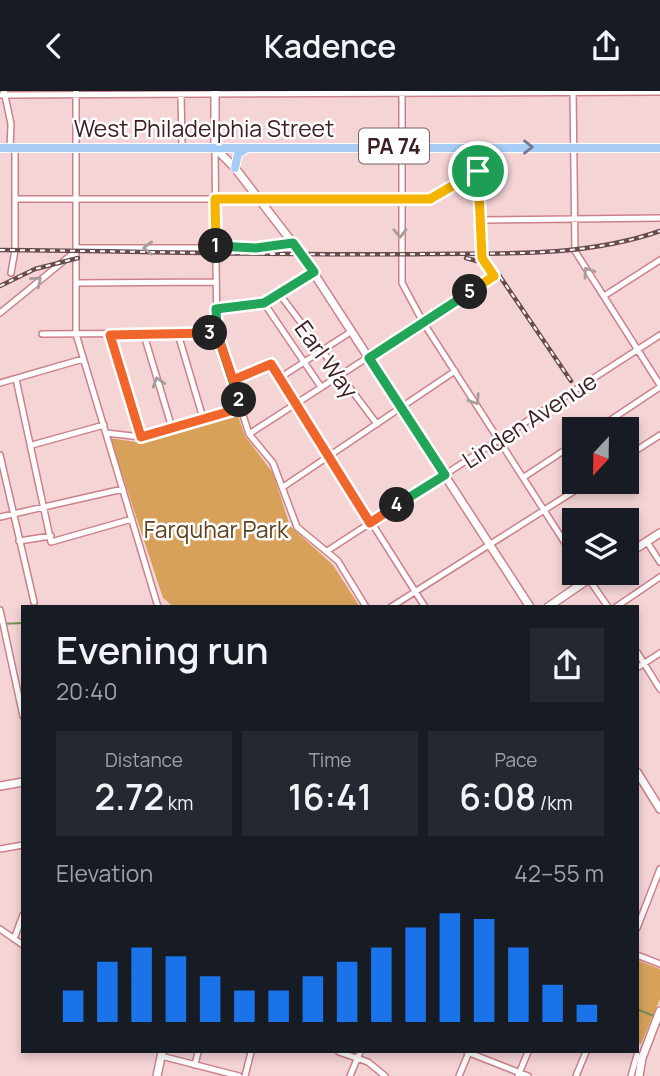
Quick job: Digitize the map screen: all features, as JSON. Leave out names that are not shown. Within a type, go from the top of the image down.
[{"type":"main road","points":[[215,93],[215,148],[236,168],[314,272],[529,605]]},
{"type":"main road","points":[[236,168],[238,154],[249,147]]},
{"type":"main road","name":"West Philadelphia Street","points":[[0,148],[660,148]]},
{"type":"main road","points":[[639,547],[660,533]]},
{"type":"main road","points":[[550,605],[575,585]]},
{"type":"main road","points":[[639,779],[660,809]]},
{"type":"main road","points":[[0,786],[21,782]]},
{"type":"main road","points":[[633,1075],[640,1051],[660,1011]]},
{"type":"main road","points":[[157,1076],[162,1054]]},
{"type":"street","points":[[573,92],[575,253],[660,386],[615,417]]},
{"type":"street","points":[[11,273],[15,250],[13,148],[10,120],[2,94],[660,92]]},
{"type":"street","points":[[76,93],[76,334],[157,605]]},
{"type":"street","points":[[402,93],[402,283],[423,322],[562,537]]},
{"type":"street","points":[[181,95],[182,148]]},
{"type":"street","points":[[249,434],[494,276],[482,258],[478,220],[478,147]]},
{"type":"street","points":[[215,148],[216,248]]},
{"type":"street","points":[[15,199],[430,199],[478,171]]},
{"type":"street","points":[[478,220],[660,218]]},
{"type":"street","points":[[0,313],[76,250],[256,248],[293,243]]},
{"type":"street","points":[[604,296],[660,260]]},
{"type":"street","points":[[216,263],[214,282],[217,333],[249,434],[273,463],[298,527],[338,561],[365,605]]},
{"type":"street","points":[[216,309],[264,303],[314,272]]},
{"type":"street","points":[[76,282],[214,282]]},
{"type":"street","name":"Earl Way","points":[[278,292],[338,376],[377,424]]},
{"type":"street","points":[[264,303],[321,387]]},
{"type":"street","points":[[278,379],[352,331]]},
{"type":"street","points":[[42,334],[217,333]]},
{"type":"street","points":[[178,334],[203,418]]},
{"type":"street","points":[[110,335],[141,437]]},
{"type":"street","points":[[144,335],[172,428]]},
{"type":"street","name":"Linden Avenue","points":[[327,551],[660,335]]},
{"type":"street","points":[[0,383],[83,359]]},
{"type":"street","points":[[233,380],[271,364],[294,405],[424,605]]},
{"type":"street","points":[[283,488],[455,370]]},
{"type":"street","points":[[16,379],[51,539]]},
{"type":"street","points":[[106,433],[141,437],[241,408]]},
{"type":"street","points":[[32,445],[104,425]]},
{"type":"street","points":[[639,449],[660,435]]},
{"type":"street","points":[[524,477],[562,452]]},
{"type":"street","points":[[0,455],[34,603]]},
{"type":"street","points":[[0,517],[123,489]]},
{"type":"street","points":[[394,605],[571,494]]},
{"type":"street","points":[[19,541],[51,539],[132,519]]},
{"type":"street","points":[[647,542],[660,562]]},
{"type":"street","points":[[619,605],[660,577]]},
{"type":"street","points":[[592,585],[607,605]]},
{"type":"street","points":[[1,613],[21,707]]},
{"type":"street","points":[[639,667],[660,653]]},
{"type":"street","points":[[639,655],[660,689]]},
{"type":"street","points":[[0,660],[10,659]]},
{"type":"street","points":[[0,849],[21,845]]},
{"type":"street","points":[[639,923],[660,869]]},
{"type":"street","points":[[14,939],[21,920]]},
{"type":"street","points":[[0,929],[21,944]]},
{"type":"street","points":[[639,956],[660,964]]},
{"type":"street","points":[[195,1065],[198,1053]]},
{"type":"street","points":[[245,1076],[251,1053]]},
{"type":"street","points":[[459,1076],[468,1053]]},
{"type":"street","points":[[470,1053],[528,1076]]},
{"type":"street","points":[[519,1074],[528,1053]]},
{"type":"street","points":[[576,1076],[586,1053]]},
{"type":"street","points":[[162,1054],[239,1076]]},
{"type":"street","points":[[350,1076],[359,1055],[385,1076]]},
{"type":"green space","name":"Farquhar Park","points":[[237,413],[245,436],[273,473],[290,526],[333,565],[359,605],[172,605],[163,598],[110,438],[136,442]]},
{"type":"green space","points":[[639,961],[660,969],[660,999],[641,1044]]},
{"type":"waterway","points":[[0,624],[21,623]]},
{"type":"waterway","points":[[639,1010],[656,1017]]},
{"type":"railway","points":[[0,250],[322,254],[517,253],[603,245],[660,231]]},
{"type":"railway","points":[[0,286],[35,269],[78,258]]},
{"type":"railway","points":[[466,258],[484,263],[499,275],[571,381]]},
{"type":"route","points":[[478,171],[430,199],[215,199],[216,248],[256,248],[293,243],[314,272],[264,303],[216,309],[217,333],[241,408],[141,437],[110,335],[217,333],[233,380],[271,364],[294,405],[370,523],[445,475],[369,358],[494,276],[482,260],[478,220],[478,171]]}]
